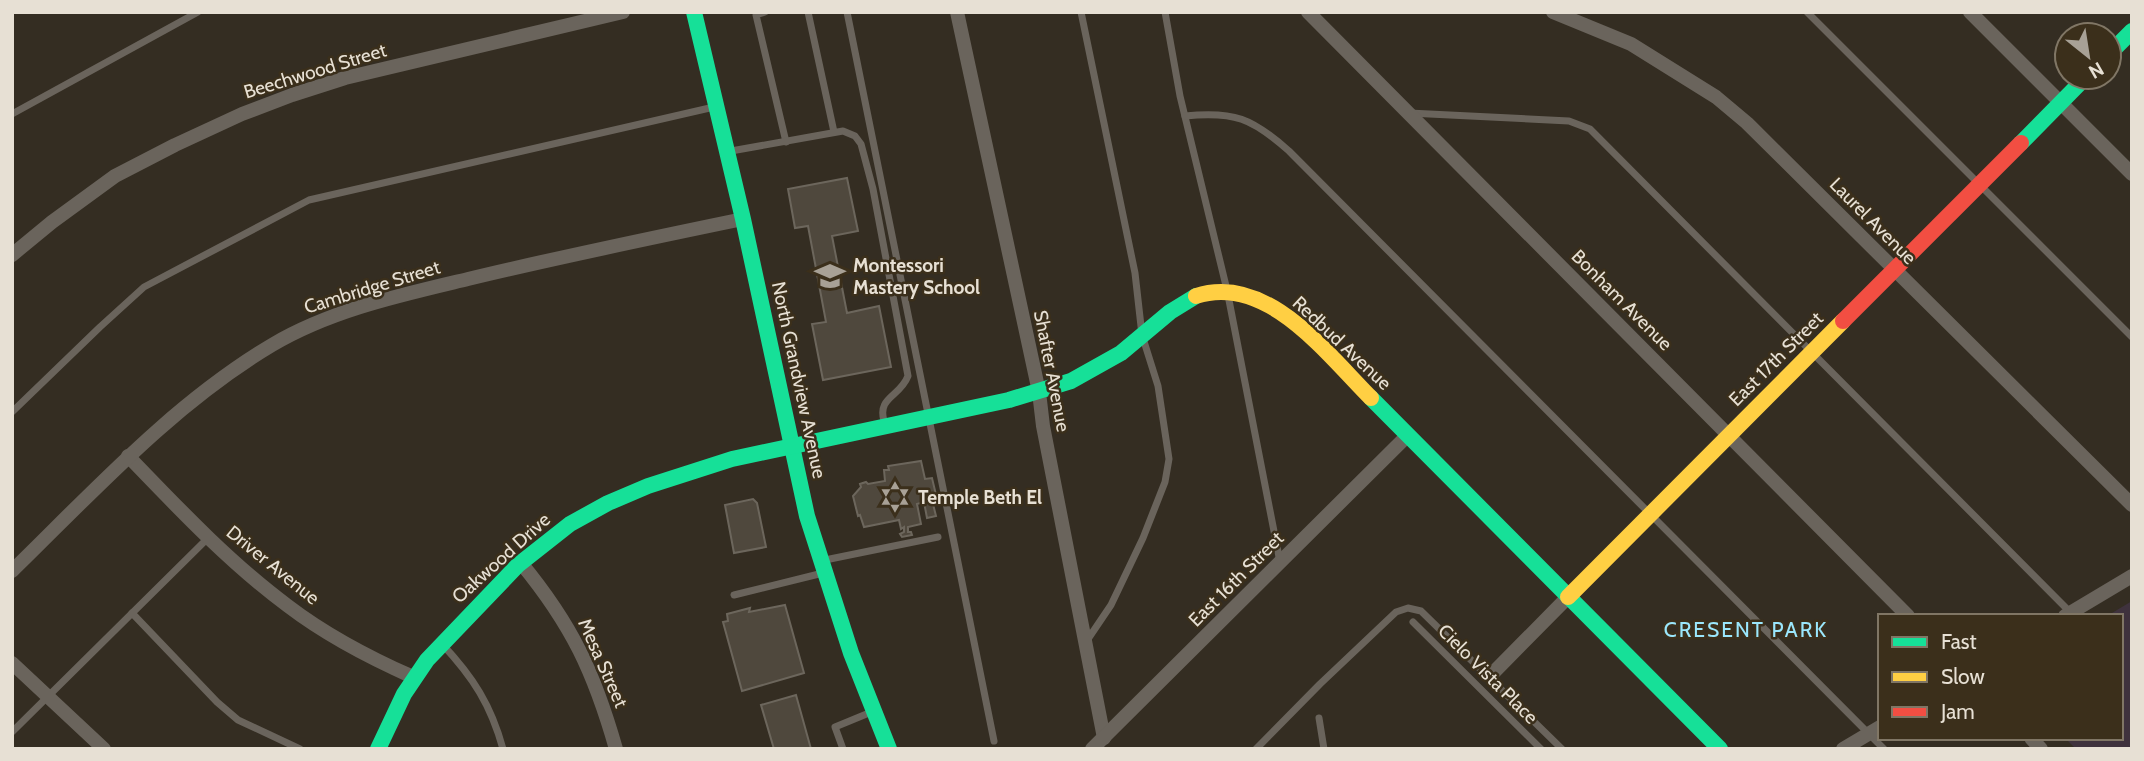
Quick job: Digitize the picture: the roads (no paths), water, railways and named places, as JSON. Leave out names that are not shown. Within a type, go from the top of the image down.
[{"type":"street","name":"Beechwood Street","points":[[12,255],[115,176],[242,114],[345,78],[623,12]]},
{"type":"street","name":"North Grandview Avenue","points":[[694,12],[728,152],[791,444],[822,567],[851,653],[889,749]]},
{"type":"street","name":"Shafter Avenue","points":[[957,12],[1039,392],[1043,426],[1104,738]]},
{"type":"street","name":"Bonham Avenue","points":[[1308,12],[1906,614]]},
{"type":"street","points":[[1328,12],[1328,33]]},
{"type":"street","name":"Laurel Avenue","points":[[1553,12],[1631,44],[1716,97],[1747,123],[2132,505]]},
{"type":"street","points":[[1970,12],[2132,174]]},
{"type":"street","name":"East 17th Street","points":[[1495,670],[2072,91]]},
{"type":"street","name":"Cambridge Street","points":[[12,571],[128,456],[196,397],[273,344],[309,326],[435,287],[743,219]]},
{"type":"street","name":"Redbud Avenue","points":[[791,444],[1039,392],[1096,369],[1194,297],[1227,290],[1257,298],[1295,324],[1339,366],[1720,749]]},
{"type":"street","name":"East 16th Street","points":[[1092,749],[1408,436]]},
{"type":"street","name":"Oakwood Drive","points":[[378,749],[413,677],[521,563],[568,525],[640,489],[682,474],[791,444]]},
{"type":"street","name":"Driver Avenue","points":[[128,456],[208,537],[288,607],[368,657],[413,677]]},
{"type":"street","name":"Mesa Street","points":[[521,563],[551,602],[579,646],[616,749]]},
{"type":"street","points":[[2068,614],[2132,576]]},
{"type":"street","points":[[12,663],[104,749]]},
{"type":"street","points":[[1843,749],[1874,730]]},
{"type":"lane","points":[[12,114],[198,12]]},
{"type":"lane","points":[[765,12],[756,15],[786,142]]},
{"type":"lane","points":[[808,12],[834,132]]},
{"type":"lane","points":[[847,12],[994,741]]},
{"type":"lane","points":[[1081,12],[1135,273],[1142,335],[1158,386],[1169,459],[1165,482],[1143,538],[1111,605],[1085,643]]},
{"type":"lane","points":[[1165,12],[1185,116],[1227,290],[1280,562]]},
{"type":"lane","points":[[1807,12],[2132,337]]},
{"type":"lane","points":[[12,412],[144,287],[309,200],[716,107]]},
{"type":"lane","points":[[1408,113],[1569,121],[1590,129],[2068,614]]},
{"type":"lane","points":[[1185,116],[1212,114],[1234,117],[1250,121],[1273,136],[1651,514],[1874,730]]},
{"type":"lane","points":[[728,152],[834,132],[850,133],[861,144],[873,189],[908,376],[900,390],[883,404],[881,410],[885,425]]},
{"type":"lane","points":[[12,732],[208,537]]},
{"type":"lane","points":[[734,595],[822,567],[938,537]]},
{"type":"lane","points":[[1256,749],[1396,612],[1408,608],[1422,611],[1562,749]]},
{"type":"lane","points":[[132,613],[238,720],[300,749]]},
{"type":"lane","name":"Cielo Vista Place","points":[[1413,622],[1541,749]]},
{"type":"lane","points":[[442,644],[465,668],[478,687],[503,749]]},
{"type":"lane","points":[[842,749],[835,727],[873,711]]},
{"type":"lane","points":[[1319,718],[1324,749]]},
{"type":"place","name":"Montessori Mastery School","points":[[830,276]]},
{"type":"place","name":"Temple Beth El","points":[[895,497]]},
{"type":"district","name":"CRESENT PARK","points":[[1746,629]]}]
